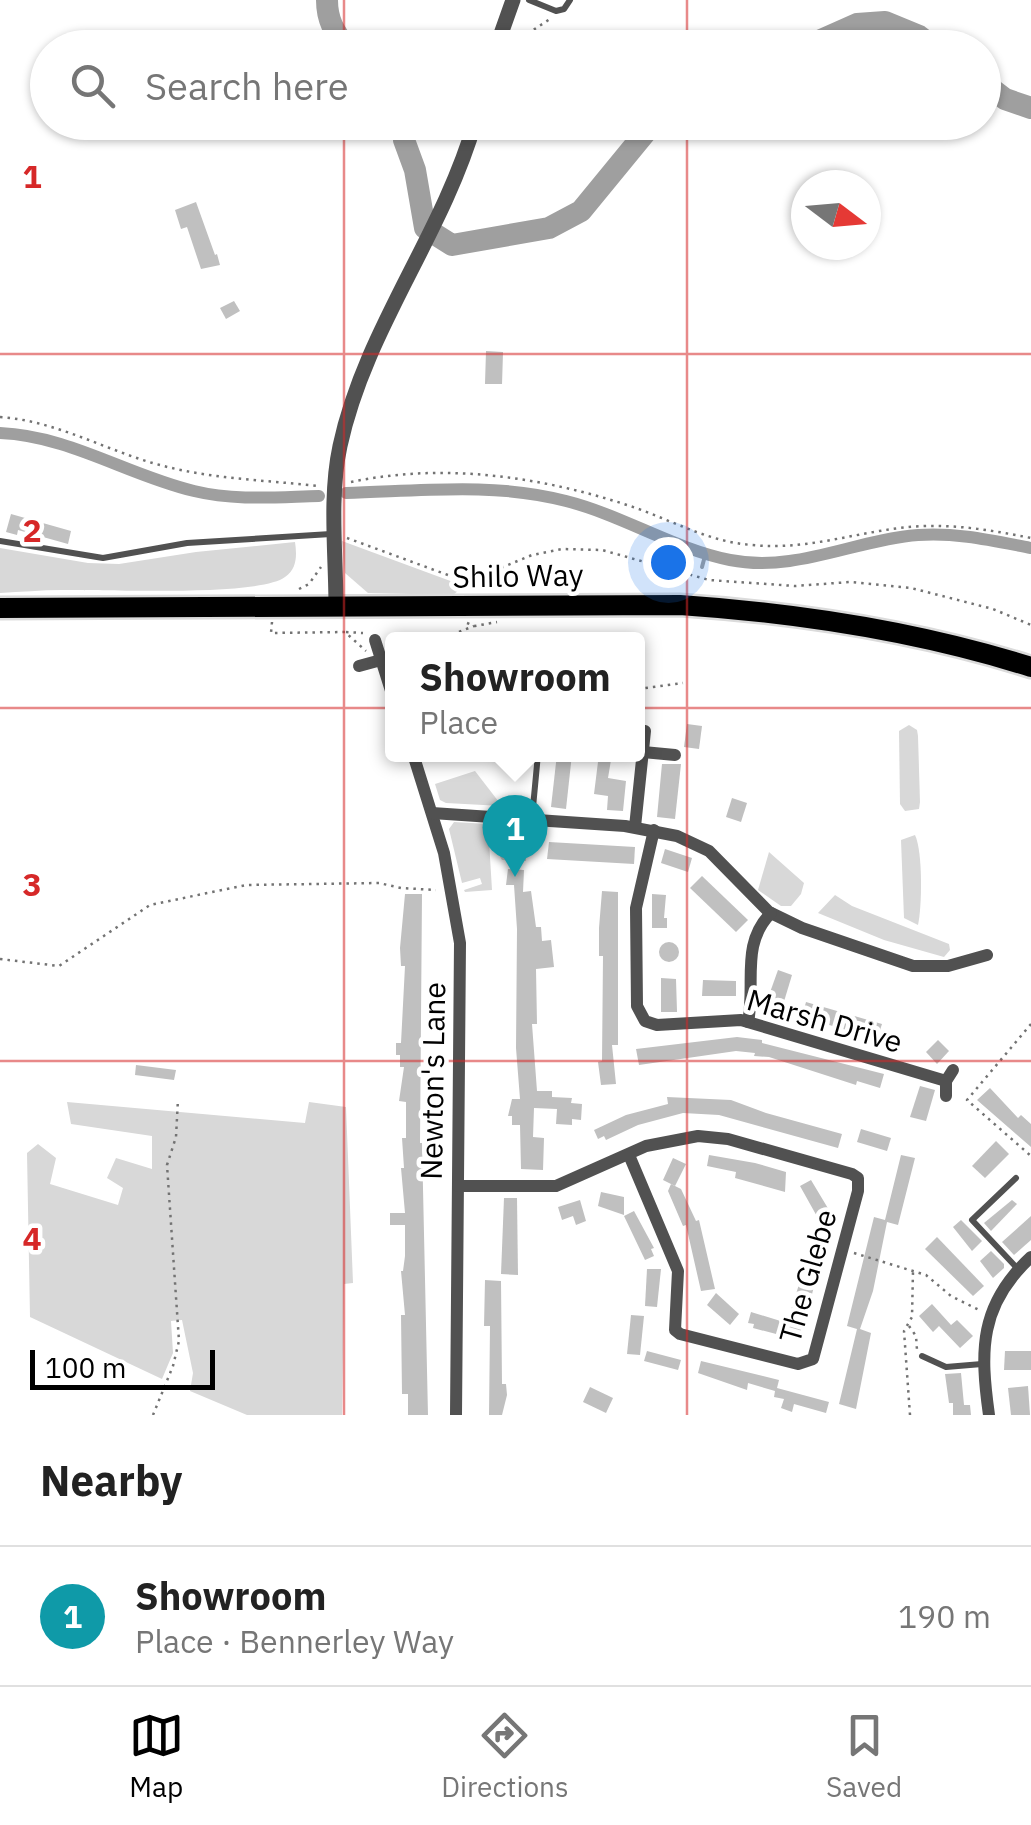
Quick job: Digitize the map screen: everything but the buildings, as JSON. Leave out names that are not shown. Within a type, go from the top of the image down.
[{"type":"main road","name":"Shilo Way","points":[[0,608],[282,614],[336,606],[571,603],[728,608],[863,626],[950,644],[1031,668]]},
{"type":"street","points":[[502,30],[513,0]]},
{"type":"street","points":[[336,606],[336,486],[341,442],[364,366],[442,212],[471,140]]},
{"type":"street","points":[[359,666],[378,650],[385,672]]},
{"type":"street","points":[[645,752],[675,756]]},
{"type":"street","name":"Newton's Lane","points":[[416,762],[452,890],[460,943],[456,1415]]},
{"type":"street","points":[[635,827],[642,762]]},
{"type":"street","points":[[432,813],[654,830],[702,846],[771,913],[854,948],[913,966],[948,966],[987,955]]},
{"type":"street","name":"Marsh Drive","points":[[654,830],[636,908],[638,1012],[645,1021],[658,1025],[722,1019],[748,1022],[949,1076],[946,1096]]},
{"type":"street","points":[[748,1022],[752,942],[771,913]]},
{"type":"street","name":"The Glebe","points":[[458,1186],[556,1186],[629,1154],[663,1140],[712,1136],[852,1174],[859,1183],[817,1354],[809,1362],[798,1364],[680,1334],[674,1324],[679,1286],[675,1261],[629,1154]]},
{"type":"street","points":[[989,1415],[982,1347],[991,1315],[1018,1269],[1031,1257]]},
{"type":"lane","points":[[529,0],[556,12],[570,0]]},
{"type":"lane","points":[[0,541],[104,558],[188,543],[336,534]]},
{"type":"lane","points":[[532,819],[537,762]]},
{"type":"lane","points":[[1016,1178],[972,1220],[1018,1269]]},
{"type":"lane","points":[[922,1356],[946,1368],[982,1364]]},
{"type":"path","points":[[534,30],[556,12]]},
{"type":"path","points":[[0,418],[92,438],[126,456],[190,474],[246,481],[336,486],[412,475],[505,475],[635,508],[711,539],[752,545],[804,547],[923,526],[977,528],[1031,538]]},
{"type":"path","points":[[336,534],[467,582],[532,555],[562,549],[602,550],[709,580],[795,586],[850,582],[911,588],[993,610],[1031,626]]},
{"type":"path","points":[[298,590],[318,574],[322,562]]},
{"type":"path","points":[[282,614],[272,621],[272,632],[345,632],[371,634],[378,650],[366,652],[345,632]]},
{"type":"path","points":[[464,623],[492,625],[507,617]]},
{"type":"path","points":[[645,689],[683,682]]},
{"type":"path","points":[[0,959],[59,966],[150,905],[246,884],[378,884],[452,890]]},
{"type":"path","points":[[1031,1024],[967,1100],[1031,1156]]},
{"type":"path","points":[[152,1415],[178,1353],[179,1341],[167,1165],[176,1137],[178,1099]]},
{"type":"path","points":[[842,1250],[926,1275],[967,1305],[991,1315]]},
{"type":"path","points":[[910,1415],[904,1331],[912,1317],[913,1270]]},
{"type":"path","points":[[908,1325],[916,1336],[917,1354],[922,1356]]},
{"type":"shaded area","points":[[342,541],[464,586],[453,595],[368,593],[345,573]]},
{"type":"shaded area","points":[[295,542],[292,570],[270,583],[214,590],[0,593],[0,548],[88,563],[119,564]]},
{"type":"shaded area","points":[[909,725],[917,730],[918,736],[920,802],[919,809],[905,811],[900,804],[899,731]]},
{"type":"shaded area","points":[[475,771],[502,806],[440,800],[435,784]]},
{"type":"shaded area","points":[[454,822],[488,824],[492,890],[465,892],[482,884],[480,878],[462,883],[449,829]]},
{"type":"shaded area","points":[[496,825],[528,827],[526,861],[502,860],[498,853],[508,853],[506,831]]},
{"type":"shaded area","points":[[915,835],[921,880],[918,925],[904,918],[901,840]]},
{"type":"shaded area","points":[[769,852],[804,883],[791,906],[781,906],[758,890]]},
{"type":"shaded area","points":[[835,895],[852,906],[949,944],[950,950],[944,957],[884,940],[818,913]]},
{"type":"shaded area","points":[[67,1102],[305,1123],[309,1102],[346,1107],[353,1283],[344,1284],[342,1415],[247,1415],[190,1391],[193,1373],[182,1320],[171,1321],[173,1353],[162,1379],[30,1317],[27,1153],[38,1144],[56,1158],[50,1184],[118,1205],[123,1188],[107,1178],[116,1158],[152,1169],[152,1136],[71,1124]]},
{"type":"waterway","points":[[327,0],[334,30]]},
{"type":"waterway","points":[[844,30],[857,24],[885,22],[904,30]]},
{"type":"waterway","points":[[1001,96],[1031,108]]},
{"type":"waterway","points":[[404,140],[415,170],[425,228],[452,245],[549,228],[581,211],[639,140]]},
{"type":"waterway","points":[[0,433],[74,448],[169,484],[209,494],[256,498],[319,496]]},
{"type":"waterway","points":[[346,493],[456,489],[539,495],[587,507],[709,555],[754,563],[802,559],[894,538],[932,534],[1031,548]]},
{"type":"waterway","points":[[702,567],[706,552]]},
{"type":"place","name":"Showroom","points":[[515,877]]}]
